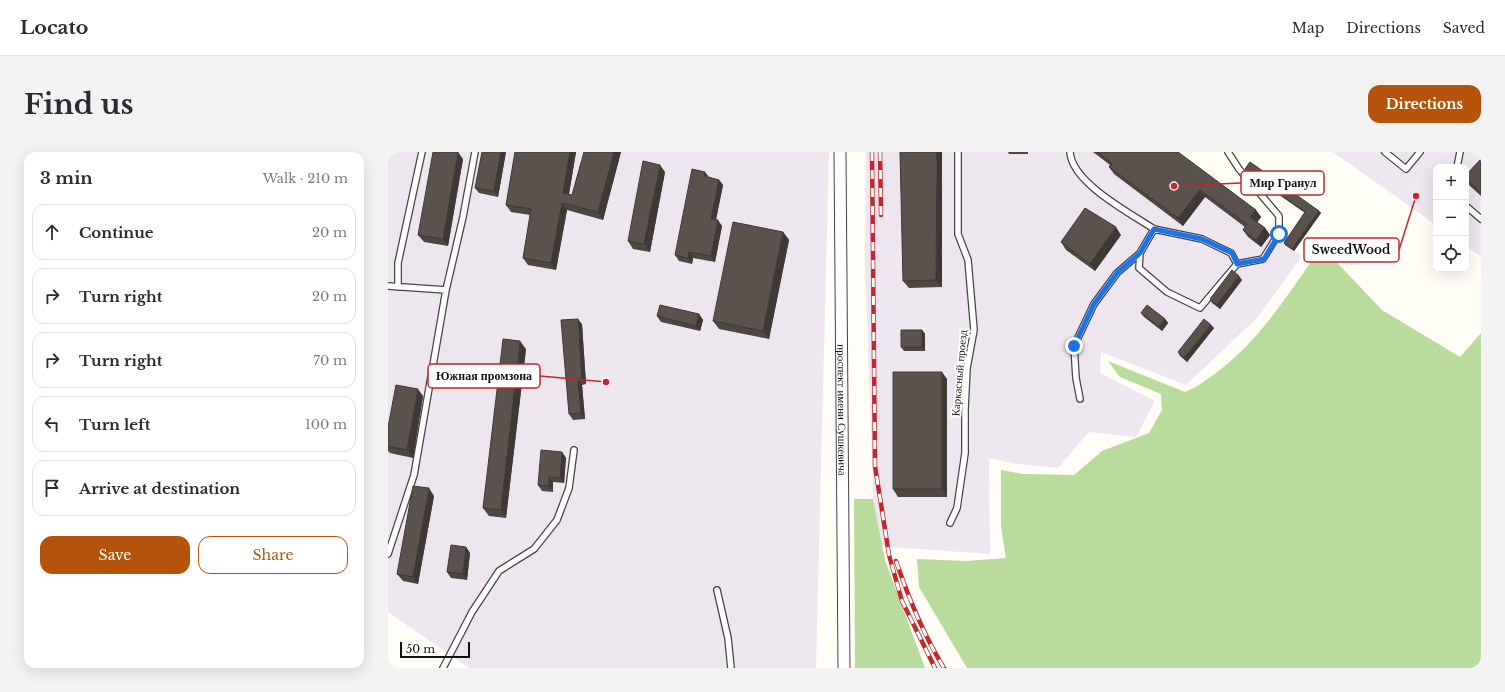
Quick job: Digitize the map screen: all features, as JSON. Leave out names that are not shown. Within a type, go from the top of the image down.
[{"type":"street","name":"проспект имени Сушкевича","points":[[840,152],[844,668]]},
{"type":"lane","points":[[398,287],[398,263],[422,152]]},
{"type":"lane","points":[[388,554],[414,475],[446,290],[463,217],[475,152]]},
{"type":"lane","name":"Каркасный проезд","points":[[950,523],[957,508],[965,453],[966,382],[974,330],[968,260],[958,234],[958,152]]},
{"type":"lane","points":[[1070,152],[1071,160],[1094,190],[1154,229],[1202,239],[1232,253],[1237,264]]},
{"type":"lane","points":[[1140,253],[1139,268],[1167,292],[1200,308],[1237,264],[1264,259],[1279,234],[1279,216],[1239,169],[1228,152]]},
{"type":"lane","points":[[1385,152],[1406,169],[1418,153]]},
{"type":"lane","points":[[1458,164],[1460,152]]},
{"type":"lane","points":[[1469,209],[1481,219]]},
{"type":"lane","points":[[1080,400],[1076,378],[1074,346],[1094,304],[1117,273],[1140,253],[1154,229]]},
{"type":"lane","points":[[388,286],[446,290]]},
{"type":"lane","points":[[443,668],[472,612],[499,571],[534,549],[557,520],[570,488],[574,450]]},
{"type":"lane","points":[[717,590],[728,638],[731,668]]},
{"type":"shaded area","points":[[388,152],[829,152],[816,668],[469,668],[388,612]]},
{"type":"shaded area","points":[[866,152],[1114,152],[1125,160],[1173,152],[1261,217],[1256,225],[1302,256],[1258,317],[1186,385],[1101,352],[1100,373],[1155,401],[1136,437],[1089,432],[1058,468],[1018,464],[989,458],[990,554],[875,546],[865,263]]},
{"type":"shaded area","points":[[1333,152],[1481,152],[1481,257],[1469,248],[1469,164],[1433,164],[1433,223]]},
{"type":"green space","points":[[1325,250],[1382,310],[1460,357],[1481,333],[1481,668],[967,668],[919,587],[917,559],[967,561],[1006,558],[1001,527],[1001,470],[1023,474],[1074,475],[1102,451],[1149,433],[1162,410],[1161,394],[1120,377],[1108,361],[1185,392],[1189,390],[1216,373],[1246,347],[1271,318],[1316,255]]},
{"type":"green space","points":[[854,499],[873,499],[885,560],[925,668],[855,668]]},
{"type":"building","points":[[433,152],[458,152],[443,239],[418,235]]},
{"type":"building","points":[[482,152],[501,152],[494,191],[475,188]]},
{"type":"building","points":[[515,152],[570,152],[563,193],[572,195],[584,152],[614,152],[598,212],[562,203],[551,263],[523,258],[531,209],[506,205]]},
{"type":"building","points":[[900,152],[937,152],[936,280],[903,281]]},
{"type":"building","points":[[1097,152],[1178,152],[1256,210],[1250,217],[1265,228],[1256,240],[1243,230],[1247,224],[1200,190],[1178,218],[1109,167],[1112,163]]},
{"type":"building","points":[[1481,159],[1481,193],[1469,182],[1469,172]]},
{"type":"building","points":[[643,161],[660,165],[644,244],[628,241]]},
{"type":"building","points":[[1250,162],[1319,211],[1292,249],[1284,243],[1305,212],[1247,171],[1245,169]]},
{"type":"building","points":[[692,169],[705,172],[704,176],[719,180],[711,219],[718,220],[711,256],[689,252],[688,258],[675,255]]},
{"type":"building","points":[[1085,208],[1116,227],[1090,264],[1061,242]]},
{"type":"building","points":[[733,222],[783,232],[763,331],[713,321]]},
{"type":"building","points":[[1232,270],[1239,276],[1217,305],[1210,299]]},
{"type":"building","points":[[660,305],[699,314],[696,326],[657,316]]},
{"type":"building","points":[[1147,305],[1165,319],[1159,327],[1141,313]]},
{"type":"building","points":[[578,319],[582,379],[578,379],[581,413],[569,414],[561,320]]},
{"type":"building","points":[[1204,319],[1211,325],[1184,358],[1178,352]]},
{"type":"building","points":[[901,330],[922,330],[922,347],[901,347]]},
{"type":"building","points":[[503,339],[520,341],[501,510],[483,508]]},
{"type":"building","points":[[893,372],[942,372],[942,489],[893,489]]},
{"type":"building","points":[[396,385],[418,389],[407,450],[388,446],[388,427]]},
{"type":"building","points":[[541,450],[562,452],[560,478],[549,477],[549,486],[538,485]]},
{"type":"building","points":[[413,486],[429,488],[413,577],[397,574]]},
{"type":"building","points":[[451,545],[466,547],[463,574],[447,572]]},
{"type":"railway","points":[[872,152],[875,466],[889,555],[902,601],[935,668]]},
{"type":"railway","points":[[880,152],[881,215]]},
{"type":"railway","points":[[896,561],[917,616],[929,642],[944,668]]},
{"type":"place","name":"Мир Гранул","points":[[1174,186]]},
{"type":"place","name":"SweedWood","points":[[1416,196]]},
{"type":"place","name":"Южная промзона","points":[[606,382]]},
{"type":"route","points":[[1074,346],[1094,304],[1117,273],[1140,253],[1154,229],[1176,232],[1202,239],[1232,253],[1237,264],[1264,259],[1279,234]]}]
